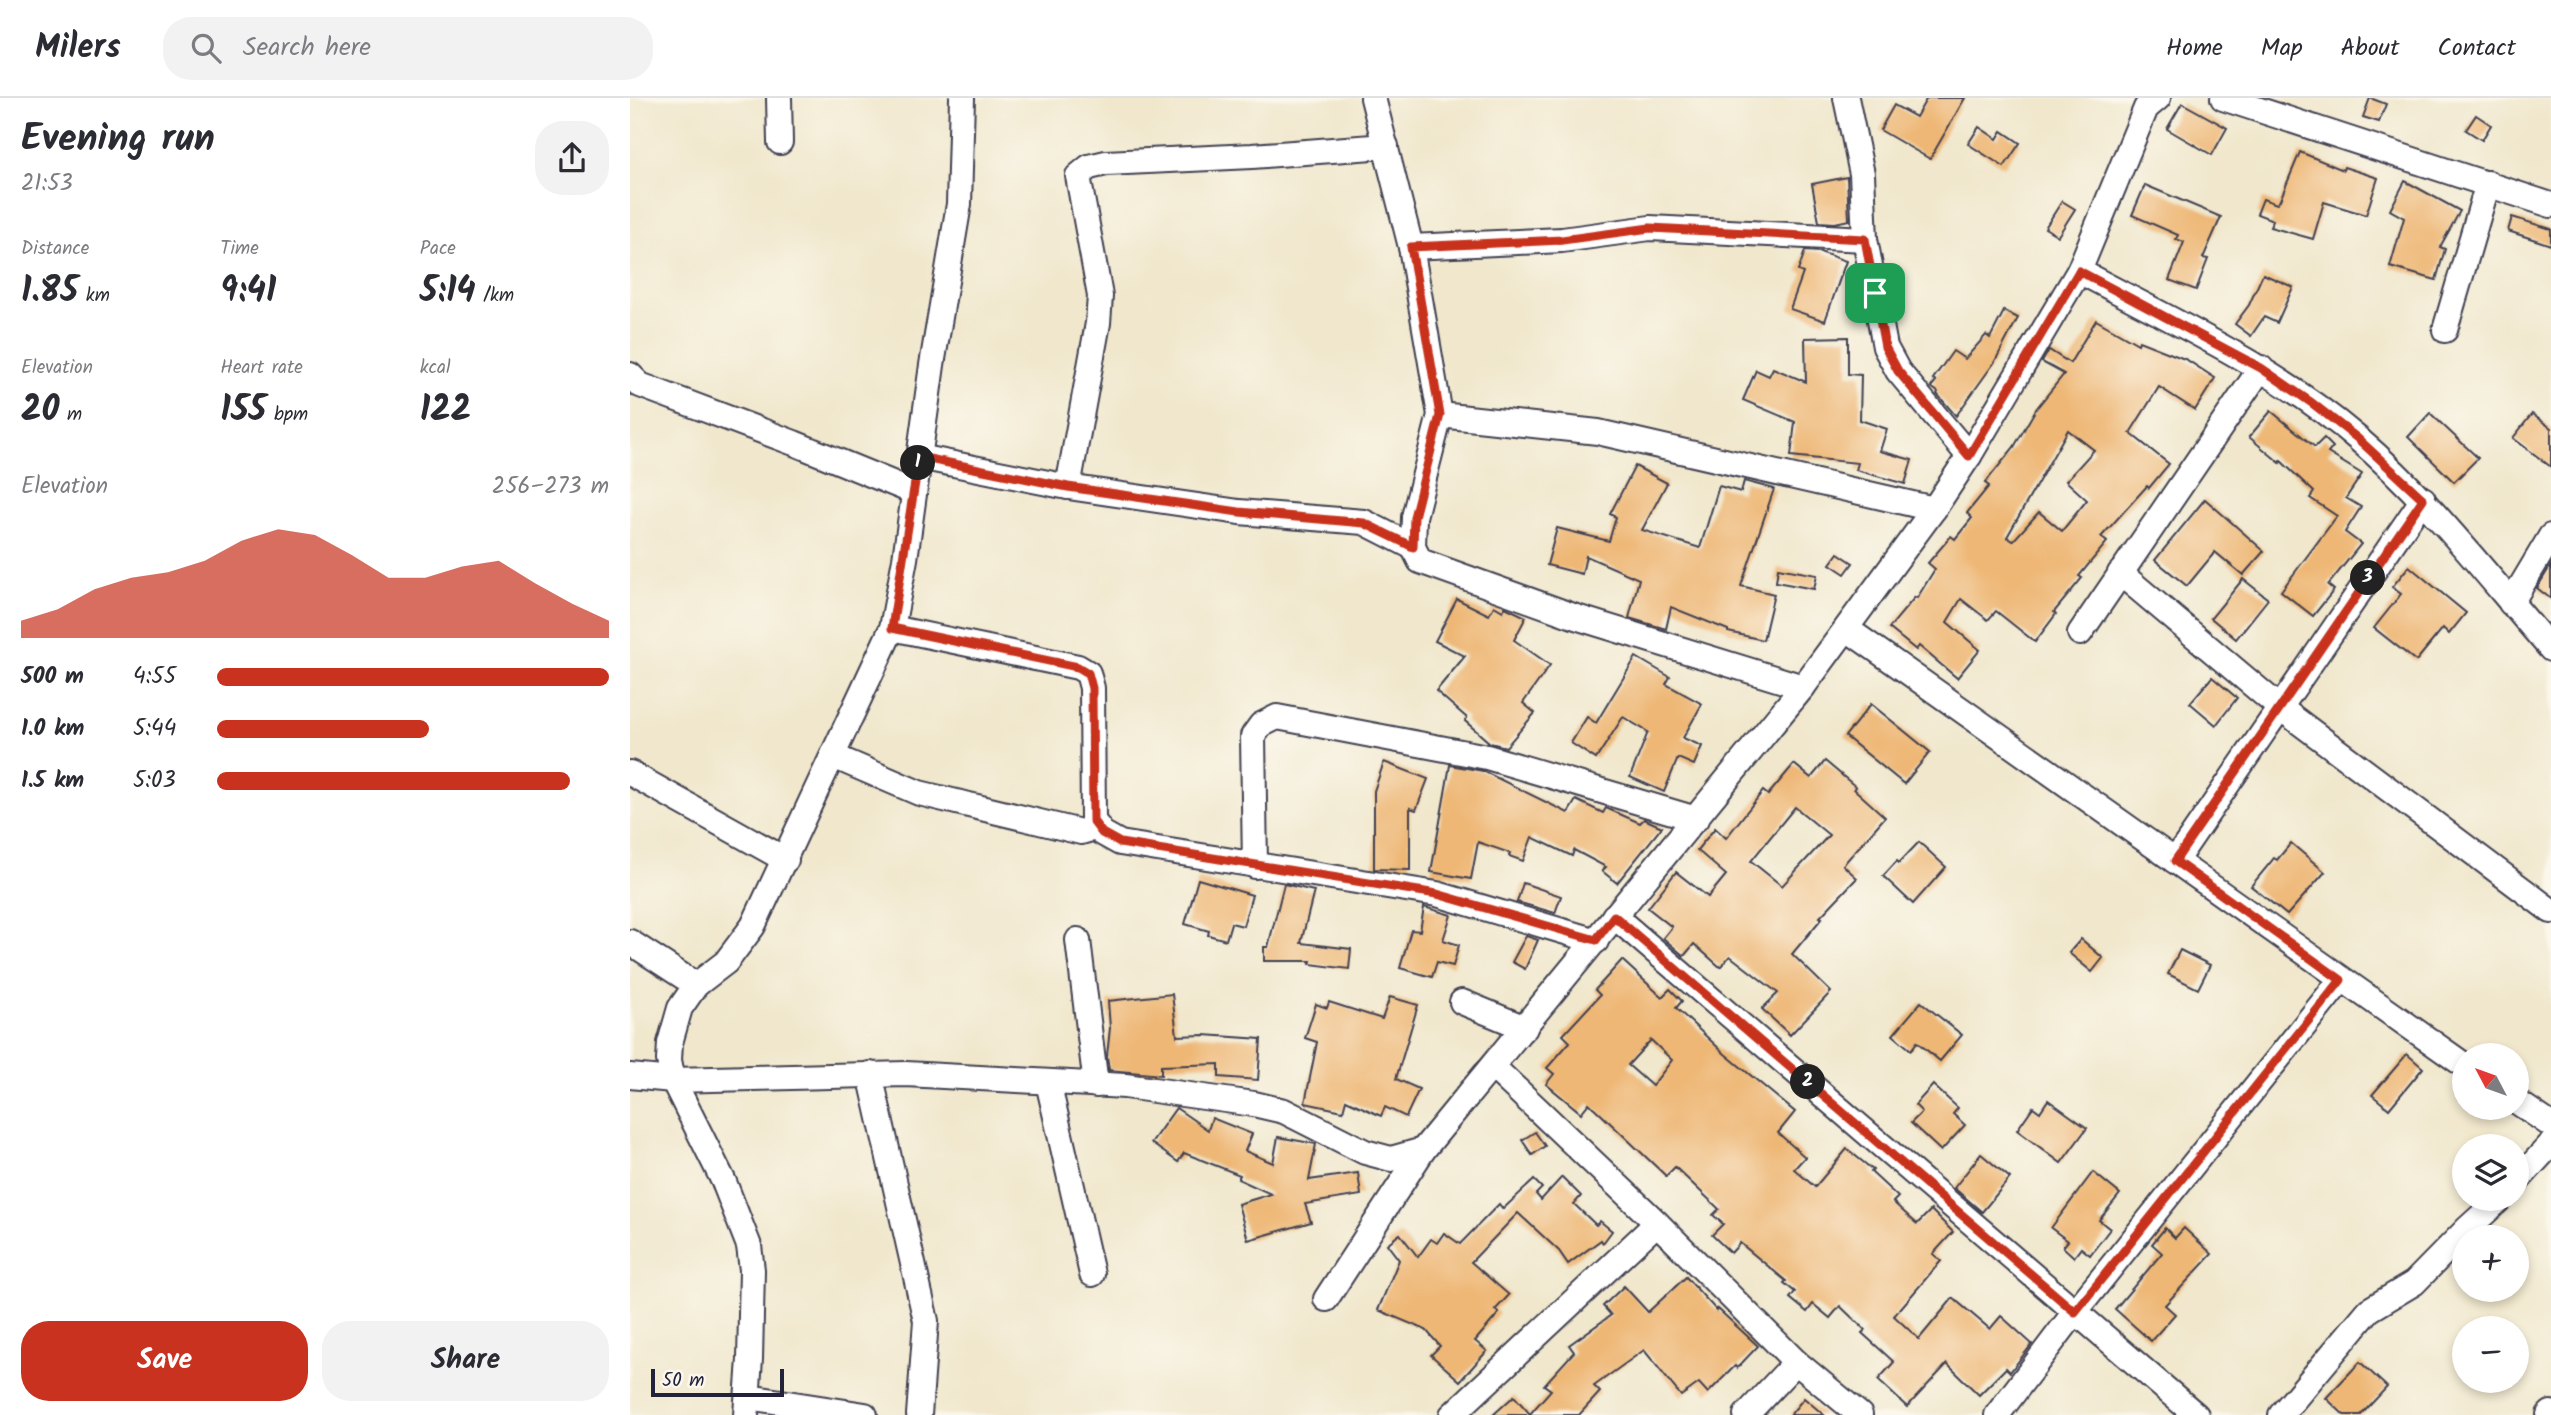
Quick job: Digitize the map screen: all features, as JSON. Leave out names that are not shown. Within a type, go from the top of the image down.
[{"type":"street","points":[[779,98],[780,142]]},
{"type":"street","points":[[865,1415],[747,1406],[752,1270],[749,1246],[724,1182],[673,1080],[669,1060],[674,1025],[680,1008],[696,985],[726,962],[753,926],[892,628],[959,204],[962,98]]},
{"type":"street","points":[[1373,98],[1411,247],[1440,415],[1414,517],[1413,547],[1420,561],[1576,618],[1803,687]]},
{"type":"street","points":[[1846,98],[1863,174],[1865,239],[1885,347],[1898,371],[1969,456]]},
{"type":"street","points":[[1326,1299],[1423,1150],[1803,687],[1934,509],[1969,456],[2079,271],[2146,108],[2158,98]]},
{"type":"street","points":[[2223,98],[2551,205]]},
{"type":"street","points":[[1068,487],[1098,323],[1100,296],[1078,176],[1089,167],[1106,163],[1252,156],[1386,145]]},
{"type":"street","points":[[2445,330],[2488,183]]},
{"type":"street","points":[[1411,247],[1562,240],[1650,228],[1865,239]]},
{"type":"street","points":[[2079,271],[2261,368],[2357,438],[2423,499],[2551,649]]},
{"type":"street","points":[[2080,632],[2261,368]]},
{"type":"street","points":[[630,375],[640,385],[914,492]]},
{"type":"street","points":[[1440,415],[1598,432],[1934,509]]},
{"type":"street","points":[[919,457],[1068,487],[1239,512],[1364,523],[1413,547]]},
{"type":"street","points":[[2175,861],[2423,499]]},
{"type":"street","points":[[2511,603],[2551,536]]},
{"type":"street","points":[[2120,573],[2279,707],[2551,911]]},
{"type":"street","points":[[892,628],[1078,667],[1088,673],[1092,688],[1093,821],[1102,833],[1120,843],[1437,894],[1596,940]]},
{"type":"street","points":[[1847,629],[2452,1057]]},
{"type":"street","points":[[1255,866],[1253,736],[1261,725],[1276,718],[1487,757],[1696,819]]},
{"type":"street","points":[[833,756],[919,793],[1081,832],[1098,827]]},
{"type":"street","points":[[630,773],[786,860]]},
{"type":"street","points":[[1614,916],[2196,1415]]},
{"type":"street","points":[[1078,940],[1097,1085]]},
{"type":"street","points":[[630,942],[696,985]]},
{"type":"street","points":[[1997,1415],[2075,1312],[2341,980]]},
{"type":"street","points":[[1462,1002],[1525,1028]]},
{"type":"street","points":[[1493,1067],[1657,1223],[1796,1362],[1860,1415]]},
{"type":"street","points":[[631,1075],[673,1080],[906,1073],[1125,1086],[1254,1104],[1284,1111],[1365,1152],[1391,1158],[1423,1150]]},
{"type":"street","points":[[870,1074],[926,1321],[919,1415]]},
{"type":"street","points":[[1048,1082],[1092,1274]]},
{"type":"street","points":[[2529,1110],[2551,1125]]},
{"type":"street","points":[[2529,1168],[2551,1144]]},
{"type":"street","points":[[2281,1415],[2369,1310],[2414,1283],[2487,1211]]},
{"type":"street","points":[[1452,1415],[1657,1223]]},
{"type":"street","points":[[1746,1415],[1796,1362]]},
{"type":"building","points":[[1927,98],[1965,98],[1930,159],[1880,130],[1894,105],[1916,117]]},
{"type":"building","points":[[2370,98],[2386,104],[2379,122],[2363,117]]},
{"type":"building","points":[[2182,103],[2227,128],[2212,155],[2167,129]]},
{"type":"building","points":[[2476,115],[2491,125],[2482,140],[2466,130]]},
{"type":"building","points":[[1979,127],[1997,139],[2002,131],[2020,143],[2004,167],[1968,144]]},
{"type":"building","points":[[2300,152],[2343,170],[2344,167],[2378,178],[2366,215],[2324,202],[2313,239],[2270,227],[2273,220],[2257,214],[2263,199],[2277,204]]},
{"type":"building","points":[[1847,177],[1849,220],[1819,222],[1812,184]]},
{"type":"building","points":[[2405,181],[2460,211],[2440,247],[2445,249],[2436,280],[2390,267],[2404,218],[2390,210]]},
{"type":"building","points":[[2145,185],[2221,217],[2203,258],[2208,259],[2196,290],[2169,280],[2184,242],[2176,239],[2178,235],[2132,215]]},
{"type":"building","points":[[2062,201],[2075,209],[2058,236],[2045,228]]},
{"type":"building","points":[[2512,217],[2551,229],[2551,245],[2508,231]]},
{"type":"building","points":[[1805,251],[1820,252],[1846,261],[1825,321],[1790,309],[1803,273],[1798,271]]},
{"type":"building","points":[[2263,274],[2293,287],[2277,323],[2264,317],[2251,336],[2235,324],[2249,305]]},
{"type":"building","points":[[2004,311],[2018,318],[1994,363],[1956,416],[1931,387],[1936,381],[1933,379],[1953,351],[1965,359],[1986,335],[1990,338]]},
{"type":"building","points":[[2096,320],[2138,344],[2139,341],[2187,360],[2215,378],[2195,410],[2159,387],[2130,433],[2169,464],[2101,537],[2107,542],[2079,576],[2082,578],[2054,612],[2056,614],[2035,642],[1996,611],[1988,620],[1961,599],[1947,622],[1980,650],[1957,678],[1919,646],[1916,650],[1889,628],[1915,597],[1917,598],[1935,569],[1928,563],[1951,536],[1955,539],[1972,518],[1967,513],[1989,486],[1985,483],[2014,447],[2036,409],[2064,374],[2042,362],[2049,350],[2070,363]],"holes":[[[2068,430],[2094,450],[2066,481],[2087,500],[2062,531],[2039,512],[2013,541],[2007,537]]]},
{"type":"building","points":[[1848,337],[1848,374],[1861,375],[1860,420],[1887,429],[1880,451],[1912,460],[1905,484],[1856,470],[1858,463],[1791,456],[1795,422],[1743,400],[1756,370],[1769,376],[1773,368],[1806,382],[1805,338]]},
{"type":"building","points":[[2271,411],[2315,447],[2324,438],[2333,447],[2328,453],[2362,474],[2346,498],[2361,507],[2345,532],[2361,544],[2328,585],[2334,590],[2313,616],[2281,591],[2337,516],[2310,498],[2314,492],[2281,461],[2280,463],[2249,437]]},
{"type":"building","points":[[2430,413],[2478,458],[2454,482],[2408,437]]},
{"type":"building","points":[[2532,414],[2551,428],[2551,467],[2513,438]]},
{"type":"building","points":[[1635,466],[1667,483],[1642,530],[1700,548],[1719,486],[1741,492],[1744,481],[1774,489],[1741,586],[1774,594],[1763,640],[1728,632],[1671,607],[1666,629],[1629,618],[1639,579],[1586,556],[1582,574],[1547,565],[1557,528],[1609,541],[1616,517],[1610,514]]},
{"type":"building","points":[[2205,499],[2264,551],[2243,575],[2215,552],[2187,586],[2155,560]]},
{"type":"building","points":[[1838,553],[1853,563],[1845,574],[1830,564]]},
{"type":"building","points":[[2551,565],[2551,599],[2537,588]]},
{"type":"building","points":[[2409,566],[2466,613],[2449,634],[2443,628],[2416,661],[2374,628],[2401,594],[2392,587]]},
{"type":"building","points":[[1778,568],[1817,575],[1814,589],[1776,582]]},
{"type":"building","points":[[2243,579],[2268,599],[2236,639],[2211,618]]},
{"type":"building","points":[[1457,599],[1489,615],[1494,606],[1503,611],[1505,607],[1526,617],[1514,640],[1550,665],[1523,703],[1535,713],[1506,747],[1490,743],[1436,691],[1465,656],[1435,641]]},
{"type":"building","points":[[1636,657],[1670,677],[1666,684],[1702,704],[1683,738],[1702,746],[1694,765],[1678,758],[1664,792],[1630,777],[1648,732],[1623,717],[1596,759],[1571,743],[1587,717],[1596,723]]},
{"type":"building","points":[[2212,677],[2237,698],[2216,725],[2190,703]]},
{"type":"building","points":[[1871,704],[1930,752],[1904,784],[1845,736]]},
{"type":"building","points":[[1825,761],[1856,787],[1854,789],[1885,817],[1843,865],[1857,878],[1820,917],[1822,918],[1792,954],[1831,992],[1790,1035],[1762,1009],[1778,993],[1730,956],[1720,967],[1694,944],[1684,956],[1663,938],[1672,927],[1648,908],[1676,872],[1708,897],[1726,875],[1697,850],[1715,828],[1726,838],[1763,791],[1768,795],[1794,764],[1811,778]],"holes":[[[1795,807],[1829,835],[1782,886],[1751,861]]]},
{"type":"building","points":[[1384,762],[1428,779],[1416,810],[1410,808],[1410,870],[1374,869],[1374,791]]},
{"type":"building","points":[[1450,765],[1483,771],[1568,813],[1576,800],[1603,813],[1606,808],[1640,823],[1644,819],[1662,827],[1617,883],[1602,871],[1606,867],[1574,850],[1572,856],[1532,837],[1523,861],[1509,856],[1510,853],[1478,842],[1471,879],[1431,872]]},
{"type":"building","points":[[1919,842],[1946,867],[1913,904],[1883,876]]},
{"type":"building","points":[[2291,843],[2325,872],[2287,915],[2251,886],[2274,858],[2277,860]]},
{"type":"building","points":[[1198,879],[1252,895],[1243,926],[1231,923],[1226,940],[1208,935],[1209,931],[1185,924]]},
{"type":"building","points":[[1523,883],[1561,896],[1555,913],[1517,902]]},
{"type":"building","points":[[1284,884],[1314,891],[1301,943],[1351,949],[1349,969],[1310,964],[1311,961],[1264,961],[1264,947],[1268,947]]},
{"type":"building","points":[[1424,907],[1451,915],[1443,940],[1459,945],[1453,966],[1437,962],[1432,977],[1400,968],[1411,930],[1420,931]]},
{"type":"building","points":[[1526,936],[1538,940],[1525,969],[1512,962]]},
{"type":"building","points":[[2081,939],[2103,958],[2092,972],[2069,953]]},
{"type":"building","points":[[2180,950],[2210,965],[2198,989],[2168,974]]},
{"type":"building","points":[[1622,960],[1662,997],[1670,989],[1682,1001],[1676,1008],[1725,1054],[1795,1112],[1778,1133],[1805,1157],[1794,1169],[1815,1187],[1847,1149],[1873,1170],[1871,1172],[1898,1197],[1893,1202],[1917,1224],[1931,1210],[1953,1232],[1933,1254],[1941,1261],[1894,1316],[1919,1339],[1953,1298],[1990,1329],[2001,1316],[2032,1344],[2010,1372],[2006,1368],[1979,1395],[1947,1364],[1907,1407],[1878,1380],[1894,1362],[1862,1333],[1865,1330],[1840,1306],[1830,1318],[1813,1304],[1807,1312],[1790,1298],[1795,1292],[1784,1283],[1786,1281],[1740,1243],[1731,1253],[1712,1235],[1723,1224],[1713,1215],[1719,1209],[1675,1167],[1666,1176],[1589,1103],[1581,1113],[1546,1084],[1554,1074],[1547,1068],[1570,1042],[1563,1035],[1600,995],[1595,990]],"holes":[[[1651,1040],[1672,1060],[1652,1086],[1628,1065]]]},
{"type":"building","points":[[1172,994],[1177,1036],[1261,1039],[1258,1080],[1219,1077],[1219,1064],[1161,1066],[1161,1075],[1109,1070],[1108,1001]]},
{"type":"building","points":[[1390,997],[1418,1005],[1396,1079],[1419,1089],[1406,1117],[1385,1107],[1381,1116],[1346,1100],[1343,1111],[1305,1103],[1317,1042],[1305,1038],[1316,1004],[1327,1008],[1329,1002],[1382,1019]]},
{"type":"building","points":[[1921,1002],[1962,1035],[1940,1061],[1917,1042],[1911,1050],[1893,1035]]},
{"type":"building","points":[[2407,1054],[2423,1068],[2389,1109],[2372,1095]]},
{"type":"building","points":[[1933,1085],[1958,1108],[1953,1114],[1965,1125],[1941,1151],[1911,1123],[1922,1112],[1915,1105]]},
{"type":"building","points":[[2048,1100],[2087,1128],[2061,1163],[2017,1130],[2033,1107],[2040,1112]]},
{"type":"building","points":[[1176,1108],[1208,1130],[1212,1118],[1252,1134],[1245,1151],[1273,1163],[1278,1137],[1316,1144],[1309,1180],[1358,1173],[1361,1195],[1305,1204],[1311,1222],[1248,1240],[1238,1204],[1271,1194],[1238,1179],[1240,1175],[1184,1153],[1178,1162],[1151,1143]]},
{"type":"building","points":[[1535,1132],[1545,1146],[1532,1155],[1522,1140]]},
{"type":"building","points":[[1981,1154],[2010,1178],[1982,1212],[1954,1188]]},
{"type":"building","points":[[2093,1172],[2120,1194],[2099,1220],[2110,1229],[2090,1255],[2081,1248],[2074,1257],[2063,1247],[2068,1241],[2051,1228]]},
{"type":"building","points":[[1562,1177],[1581,1196],[1574,1204],[1596,1225],[1600,1221],[1612,1231],[1603,1243],[1601,1240],[1568,1264],[1559,1251],[1518,1213],[1471,1262],[1509,1295],[1495,1310],[1499,1313],[1475,1341],[1487,1351],[1460,1381],[1431,1355],[1440,1346],[1426,1330],[1378,1310],[1399,1260],[1387,1244],[1400,1234],[1418,1257],[1431,1239],[1437,1243],[1444,1233],[1460,1244],[1499,1204],[1503,1209],[1534,1180],[1542,1188],[1536,1194],[1541,1200]]},
{"type":"building","points":[[2165,1228],[2175,1238],[2184,1228],[2212,1254],[2165,1305],[2175,1314],[2151,1341],[2115,1309],[2162,1253],[2152,1244]]},
{"type":"building","points":[[1686,1277],[1717,1311],[1718,1309],[1758,1346],[1708,1393],[1699,1383],[1681,1396],[1644,1350],[1594,1386],[1600,1392],[1579,1415],[1493,1415],[1514,1396],[1530,1414],[1551,1390],[1544,1385],[1574,1352],[1569,1345],[1611,1315],[1603,1306],[1624,1286],[1648,1312]]},
{"type":"building","points":[[2360,1362],[2387,1387],[2361,1415],[2344,1415],[2326,1398]]},
{"type":"building","points":[[1804,1398],[1824,1415],[1790,1415]]},
{"type":"route","points":[[1650,228],[1865,239],[1875,293],[1885,347],[1890,359],[1969,456],[2079,271],[2261,368],[2357,438],[2423,499],[2175,861],[2341,980],[2075,1312],[1614,916],[1596,940],[1437,894],[1120,843],[1102,833],[1093,821],[1092,688],[1088,673],[1078,667],[892,628],[919,457],[1068,487],[1239,512],[1364,523],[1413,547],[1414,517],[1440,415],[1411,247],[1562,240],[1650,228]]}]
